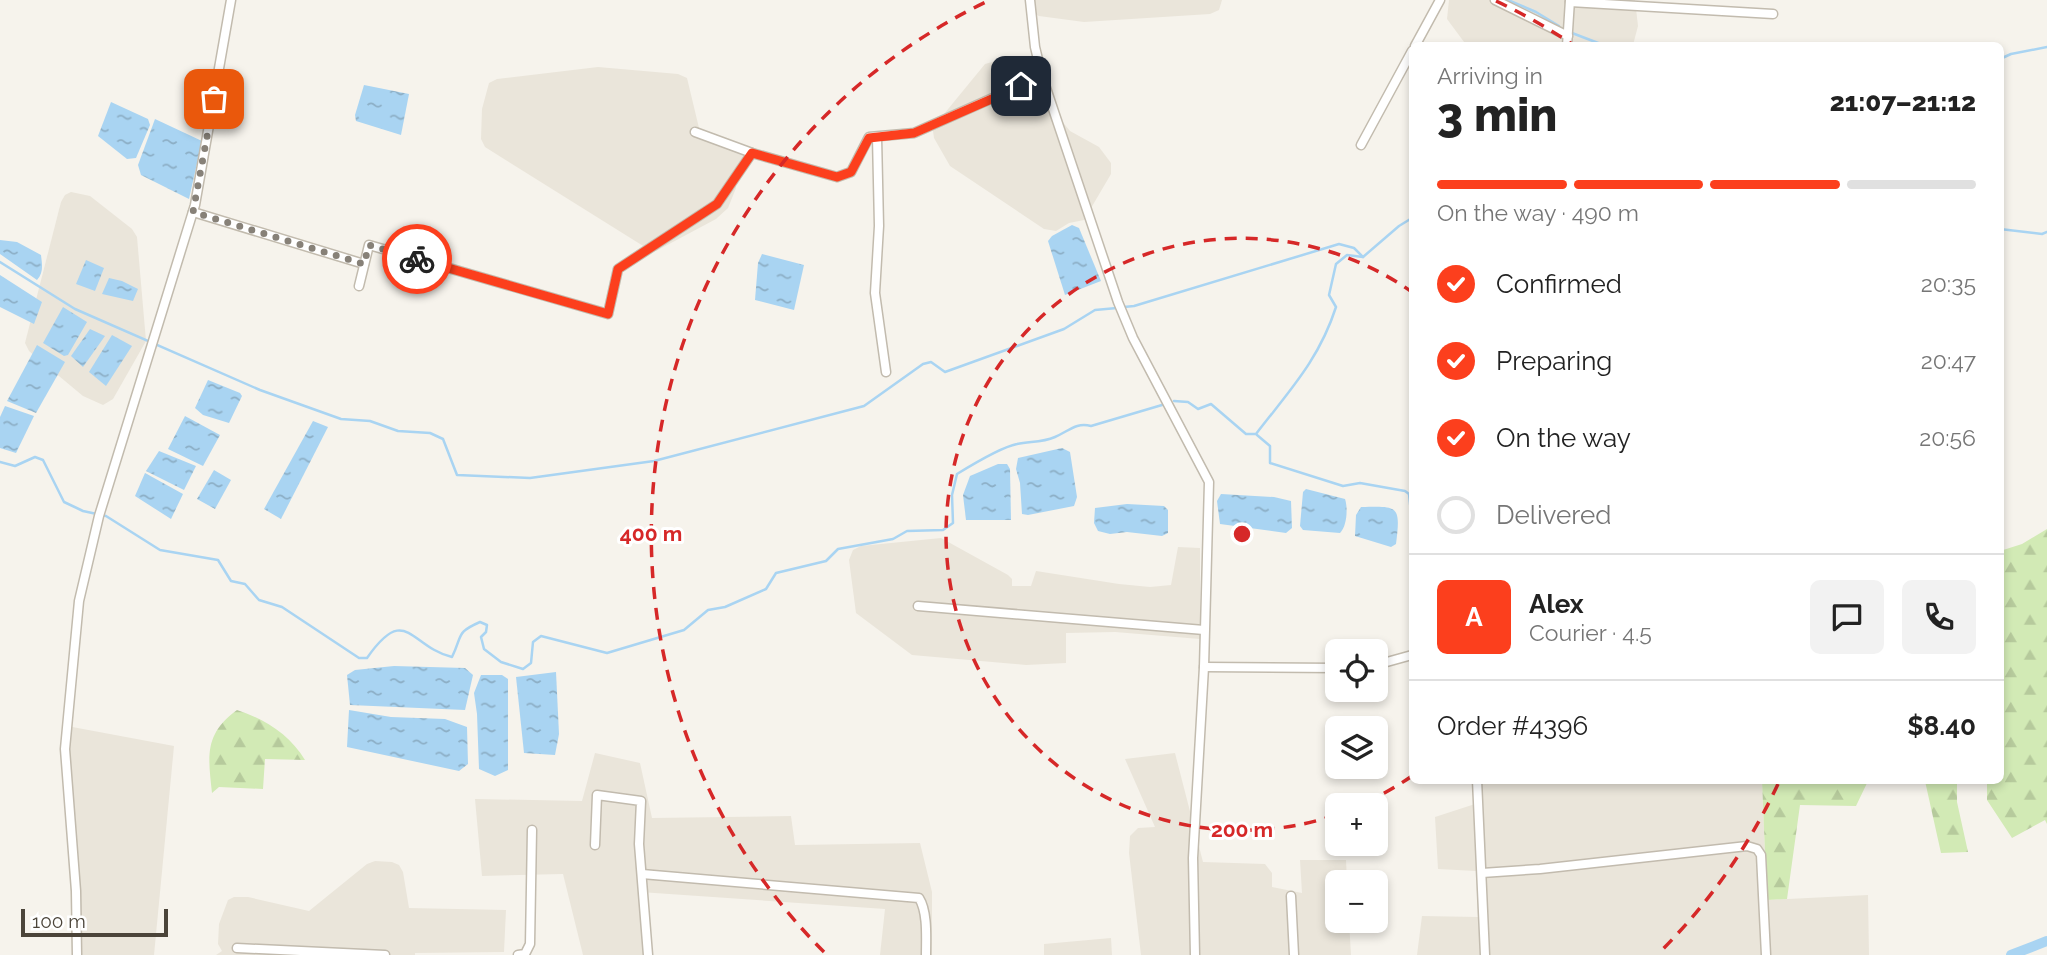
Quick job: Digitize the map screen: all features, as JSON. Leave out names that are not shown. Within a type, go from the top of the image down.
[{"type":"street","points":[[77,955],[76,891],[65,749],[79,601],[100,513],[193,212],[231,0]]},
{"type":"street","points":[[1030,0],[1035,47],[1042,76],[1118,302],[1133,338],[1209,482],[1204,667],[1193,858],[1195,955]]},
{"type":"street","points":[[1417,42],[1440,0]]},
{"type":"street","points":[[1495,0],[1567,41],[1570,1],[1773,14]]},
{"type":"street","points":[[1361,145],[1409,57]]},
{"type":"street","points":[[695,132],[752,153],[837,177],[851,172],[869,138],[914,133],[1042,76]]},
{"type":"street","points":[[877,137],[880,226],[875,293],[886,372]]},
{"type":"street","points":[[359,286],[369,245],[608,314],[618,269],[717,204],[752,153]]},
{"type":"street","points":[[193,212],[364,264]]},
{"type":"street","points":[[918,606],[1204,630]]},
{"type":"street","points":[[1388,662],[1409,656]]},
{"type":"street","points":[[1204,667],[1325,668]]},
{"type":"street","points":[[1477,784],[1485,955]]},
{"type":"street","points":[[596,845],[597,794],[640,801],[639,844],[648,955]]},
{"type":"street","points":[[518,955],[525,954],[530,943],[532,830]]},
{"type":"street","points":[[1482,873],[1748,846],[1761,855],[1766,955]]},
{"type":"street","points":[[642,874],[919,898],[925,918],[926,955]]},
{"type":"street","points":[[1292,895],[1294,955]]},
{"type":"street","points":[[237,948],[385,955]]},
{"type":"shaded area","points":[[1026,0],[1222,0],[1219,10],[1210,14],[1084,22],[1039,16],[1031,12]]},
{"type":"shaded area","points":[[1449,0],[1635,0],[1638,26],[1634,42],[1464,42],[1447,19]]},
{"type":"shaded area","points":[[1003,59],[1013,62],[1070,131],[1099,147],[1111,163],[1111,174],[1084,220],[1069,223],[1056,231],[1044,229],[950,166],[934,138],[935,125],[985,64]]},
{"type":"shaded area","points":[[598,67],[678,74],[687,78],[699,128],[750,151],[735,181],[736,188],[728,208],[716,219],[656,251],[648,249],[485,147],[481,139],[482,109],[489,83],[497,79]]},
{"type":"shaded area","points":[[71,192],[90,196],[132,229],[137,237],[146,341],[113,399],[103,405],[83,396],[29,351],[25,343],[61,202],[65,195]]},
{"type":"shaded area","points":[[941,538],[1008,575],[1012,579],[1012,586],[1031,586],[1036,571],[1119,584],[1150,587],[1171,585],[1178,547],[1200,548],[1200,639],[1115,632],[1066,633],[1066,663],[1026,665],[912,655],[856,613],[849,560],[853,550],[861,546]]},
{"type":"shaded area","points":[[67,726],[174,746],[154,955],[72,955]]},
{"type":"shaded area","points":[[595,753],[640,763],[652,818],[791,816],[795,845],[920,843],[932,892],[932,955],[880,955],[885,909],[640,892],[644,955],[583,955],[563,874],[482,876],[475,799],[582,801]]},
{"type":"shaded area","points":[[1175,753],[1203,862],[1265,864],[1272,873],[1272,887],[1302,893],[1300,860],[1346,860],[1346,870],[1325,870],[1325,933],[1350,933],[1351,955],[1141,955],[1129,853],[1130,836],[1138,828],[1155,827],[1125,759]]},
{"type":"shaded area","points":[[1474,784],[1762,784],[1767,900],[1868,895],[1869,955],[1417,955],[1422,916],[1478,917],[1476,871],[1438,869],[1435,817],[1475,804]]},
{"type":"shaded area","points":[[375,861],[399,865],[403,872],[409,908],[506,910],[504,952],[216,955],[222,951],[218,944],[219,924],[228,900],[248,897],[309,911],[367,864]]},
{"type":"shaded area","points":[[1111,938],[1112,955],[1044,955],[1044,944]]},
{"type":"green space","points":[[2047,529],[2047,824],[2045,820],[2012,838],[1987,800],[1987,784],[2004,784],[2004,550],[2022,544]]},
{"type":"green space","points":[[237,710],[276,729],[292,743],[305,760],[265,759],[263,789],[219,787],[212,793],[209,757],[214,737],[226,719]]},
{"type":"green space","points":[[1762,784],[1867,784],[1856,806],[1800,805],[1787,899],[1767,900]]},
{"type":"green space","points":[[1926,784],[1957,784],[1957,802],[1968,852],[1941,853]]},
{"type":"water","points":[[364,85],[409,94],[401,135],[356,121],[355,115]]},
{"type":"water","points":[[111,102],[148,119],[150,125],[136,158],[127,159],[98,136]]},
{"type":"water","points":[[155,119],[202,141],[189,199],[141,175],[138,165]]},
{"type":"water","points":[[1072,225],[1079,228],[1101,281],[1065,295],[1048,241]]},
{"type":"water","points":[[0,240],[17,242],[41,255],[42,271],[37,280],[0,254]]},
{"type":"water","points":[[762,254],[804,265],[794,310],[755,300],[758,263]]},
{"type":"water","points":[[86,260],[104,268],[95,291],[76,284]]},
{"type":"water","points":[[0,275],[42,302],[34,324],[0,307]]},
{"type":"water","points":[[109,278],[138,289],[133,301],[102,294]]},
{"type":"water","points":[[63,307],[87,322],[68,355],[64,356],[43,343]]},
{"type":"water","points":[[90,329],[105,336],[83,367],[71,356]]},
{"type":"water","points":[[112,335],[132,346],[106,386],[89,372]]},
{"type":"water","points":[[37,345],[65,362],[36,413],[7,401]]},
{"type":"water","points":[[208,380],[242,396],[229,423],[203,415],[195,408]]},
{"type":"water","points":[[5,406],[34,416],[16,453],[0,448],[0,417]]},
{"type":"water","points":[[185,416],[220,435],[203,466],[168,449]]},
{"type":"water","points":[[313,421],[328,427],[281,519],[264,509]]},
{"type":"water","points":[[1062,448],[1070,452],[1077,497],[1074,506],[1022,514],[1020,483],[1016,469],[1018,458]]},
{"type":"water","points":[[159,451],[196,466],[184,490],[146,471]]},
{"type":"water","points":[[998,464],[1007,464],[1010,469],[1011,520],[966,520],[963,495],[970,476]]},
{"type":"water","points":[[214,470],[231,480],[215,509],[197,499]]},
{"type":"water","points":[[145,473],[183,494],[171,519],[135,496]]},
{"type":"water","points":[[1306,489],[1345,499],[1346,517],[1340,533],[1303,530],[1300,526],[1303,492]]},
{"type":"water","points":[[1221,494],[1274,497],[1291,501],[1292,528],[1286,533],[1220,524],[1217,501]]},
{"type":"water","points":[[1127,504],[1164,506],[1168,510],[1168,533],[1162,536],[1098,531],[1094,523],[1095,508]]},
{"type":"water","points":[[1361,507],[1394,510],[1398,522],[1396,544],[1391,547],[1355,536],[1356,515]]},
{"type":"water","points":[[394,666],[465,668],[473,675],[465,710],[350,705],[347,675],[355,670]]},
{"type":"water","points":[[556,672],[559,734],[555,755],[524,753],[516,677]]},
{"type":"water","points":[[481,675],[502,675],[508,679],[508,770],[495,776],[479,769],[474,693]]},
{"type":"water","points":[[349,710],[391,717],[445,719],[467,727],[468,764],[459,771],[347,747]]},
{"type":"waterway","points":[[1508,0],[1559,26]]},
{"type":"waterway","points":[[1572,33],[1596,42]]},
{"type":"waterway","points":[[2004,57],[2047,47]]},
{"type":"waterway","points":[[1174,401],[1188,402],[1198,409],[1211,404],[1246,434],[1256,434],[1302,374],[1321,343],[1336,307],[1329,295],[1336,264],[1347,255],[1363,257],[1409,220]]},
{"type":"waterway","points":[[2004,229],[2042,234],[2047,232]]},
{"type":"waterway","points":[[1124,307],[1339,244],[1354,248],[1363,257]]},
{"type":"waterway","points":[[0,262],[75,309],[260,390],[341,419],[370,421],[398,431],[430,433],[443,439],[457,475],[530,478],[654,461],[864,406],[923,364],[931,362],[945,372],[1064,329],[1095,310],[1117,308]]},
{"type":"waterway","points":[[0,462],[15,466],[35,457],[43,460],[64,502],[83,511],[106,516],[160,550],[218,560],[231,581],[245,584],[259,600],[282,607],[359,658],[367,658],[380,641],[400,630],[452,657],[463,632],[480,622],[487,625],[486,632],[481,637],[484,649],[501,662],[523,669],[531,663],[533,642],[541,636],[607,653],[684,630],[708,610],[725,607],[766,589],[776,573],[826,561],[838,549],[893,539],[907,531],[943,530],[953,523],[952,495],[957,474],[978,462],[1011,446],[1050,439],[1077,426],[1091,426],[1162,405]]},
{"type":"waterway","points":[[1257,435],[1270,446],[1270,463],[1343,486],[1360,483],[1409,494]]},
{"type":"waterway","points":[[2011,955],[2047,941]]},
{"type":"way so far","points":[[214,99],[193,212],[364,264],[369,245],[417,259]]},
{"type":"route","points":[[417,259],[608,314],[618,269],[717,204],[752,153],[837,177],[851,172],[869,138],[914,133],[1021,86]]}]
